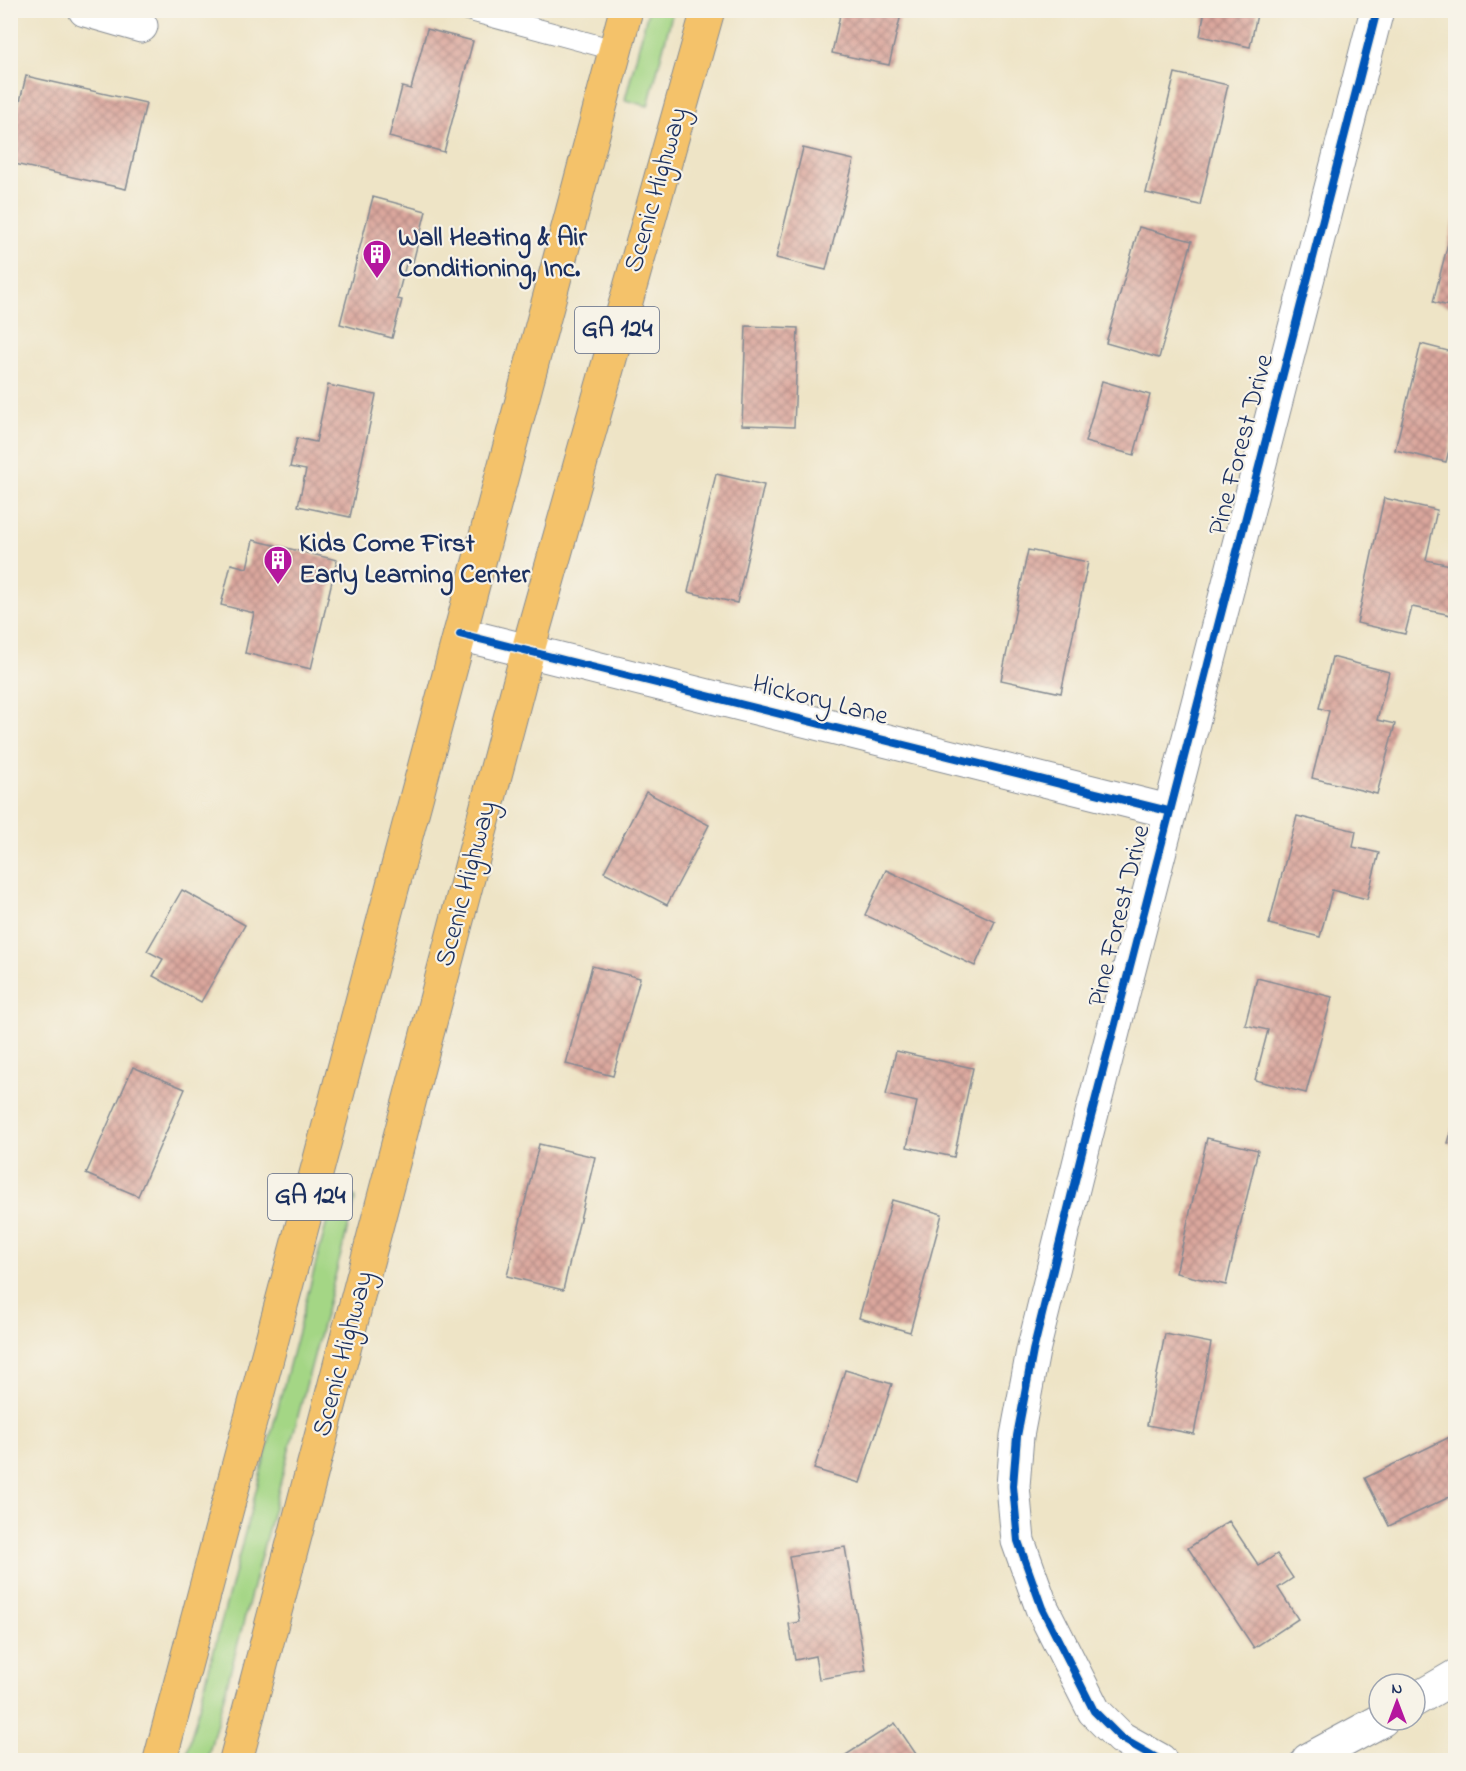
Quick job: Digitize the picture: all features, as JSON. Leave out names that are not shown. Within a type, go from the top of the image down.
[{"type":"highway","name":"GA 124","points":[[160,1761],[626,10]]},
{"type":"highway","name":"Scenic Highway","points":[[236,1761],[528,650],[708,10]]},
{"type":"street","points":[[85,10],[141,26]]},
{"type":"street","name":"Pine Forest Drive","points":[[1160,1761],[1121,1738],[1094,1711],[1042,1608],[1018,1541],[1013,1486],[1017,1436],[1034,1351],[1168,811],[1377,10]]},
{"type":"street","name":"Hickory Lane","points":[[460,634],[1168,811]]},
{"type":"street","points":[[1427,1693],[1455,1676]]},
{"type":"street","points":[[1308,1761],[1367,1728]]},
{"type":"lane","points":[[467,10],[533,19],[615,50]]},
{"type":"green space","points":[[648,11],[673,11],[648,106],[625,100]]},
{"type":"green space","points":[[335,1191],[356,1197],[207,1760],[185,1760]]},
{"type":"building","points":[[841,10],[902,10],[889,65],[832,53]]},
{"type":"building","points":[[1205,10],[1258,10],[1250,47],[1200,36]]},
{"type":"building","points":[[427,29],[473,41],[444,152],[389,137],[402,87],[411,89]]},
{"type":"building","points":[[1175,73],[1228,85],[1200,205],[1146,193]]},
{"type":"building","points":[[26,76],[146,103],[126,189],[10,163],[10,143]]},
{"type":"building","points":[[803,148],[854,160],[826,270],[776,258]]},
{"type":"building","name":"Wall Heating & Air Conditioning, Inc.","points":[[373,197],[426,211],[413,262],[407,260],[397,299],[402,300],[392,338],[340,324]]},
{"type":"building","points":[[1456,216],[1456,308],[1433,302]]},
{"type":"building","points":[[1139,227],[1192,241],[1159,358],[1106,343]]},
{"type":"building","points":[[746,326],[798,328],[794,427],[742,425]]},
{"type":"building","points":[[1421,344],[1456,353],[1456,424],[1446,462],[1395,450]]},
{"type":"building","points":[[1102,381],[1150,395],[1134,455],[1085,442]]},
{"type":"building","points":[[328,385],[376,395],[350,517],[298,506],[306,470],[290,467],[297,438],[316,442]]},
{"type":"building","points":[[716,474],[764,485],[737,603],[688,592]]},
{"type":"building","points":[[1384,498],[1437,510],[1426,560],[1456,566],[1456,616],[1412,607],[1405,634],[1357,623]]},
{"type":"building","name":"Kids Come First Early Learning Center","points":[[253,540],[337,560],[311,669],[245,653],[254,613],[221,605],[231,564],[247,568]]},
{"type":"building","points":[[1028,550],[1088,562],[1061,693],[1001,680]]},
{"type":"building","points":[[1332,657],[1389,672],[1377,720],[1395,724],[1377,794],[1312,778],[1329,711],[1319,708]]},
{"type":"building","points":[[646,792],[709,825],[667,905],[604,872]]},
{"type":"building","points":[[1297,816],[1356,831],[1353,847],[1379,853],[1367,899],[1332,890],[1320,937],[1269,924]]},
{"type":"building","points":[[886,870],[995,921],[975,966],[865,915]]},
{"type":"building","points":[[182,890],[245,925],[201,1002],[153,976],[163,959],[147,951]]},
{"type":"building","points":[[592,966],[640,978],[613,1076],[566,1064]]},
{"type":"building","points":[[1257,978],[1332,997],[1306,1093],[1255,1080],[1268,1030],[1245,1025]]},
{"type":"building","points":[[896,1051],[973,1068],[954,1157],[907,1147],[917,1102],[886,1095]]},
{"type":"building","points":[[133,1067],[185,1089],[138,1196],[86,1174]]},
{"type":"building","points":[[1456,1120],[1456,1145],[1448,1143]]},
{"type":"building","points":[[1207,1138],[1258,1150],[1226,1285],[1176,1273]]},
{"type":"building","points":[[539,1144],[595,1157],[563,1290],[507,1276]]},
{"type":"building","points":[[892,1200],[942,1214],[910,1332],[859,1318]]},
{"type":"building","points":[[1165,1334],[1211,1343],[1194,1434],[1147,1425]]},
{"type":"building","points":[[845,1370],[892,1384],[860,1483],[814,1469]]},
{"type":"building","points":[[1456,1434],[1456,1494],[1389,1526],[1365,1478]]},
{"type":"building","points":[[1229,1521],[1259,1566],[1277,1554],[1293,1578],[1278,1588],[1298,1619],[1254,1648],[1188,1548]]},
{"type":"building","points":[[845,1547],[866,1671],[819,1679],[815,1656],[795,1660],[789,1624],[800,1622],[789,1556]]},
{"type":"building","points":[[895,1723],[920,1760],[838,1760]]},
{"type":"cycle path","points":[[1160,1760],[1121,1738],[1094,1711],[1042,1608],[1018,1541],[1013,1486],[1017,1436],[1033,1351],[1084,1144],[1377,10]]},
{"type":"cycle path","points":[[460,634],[1168,811]]},
{"type":"place","name":"Wall Heating & Air Conditioning, Inc.","points":[[377,280]]},
{"type":"place","name":"Kids Come First Early Learning Center","points":[[278,586]]}]
